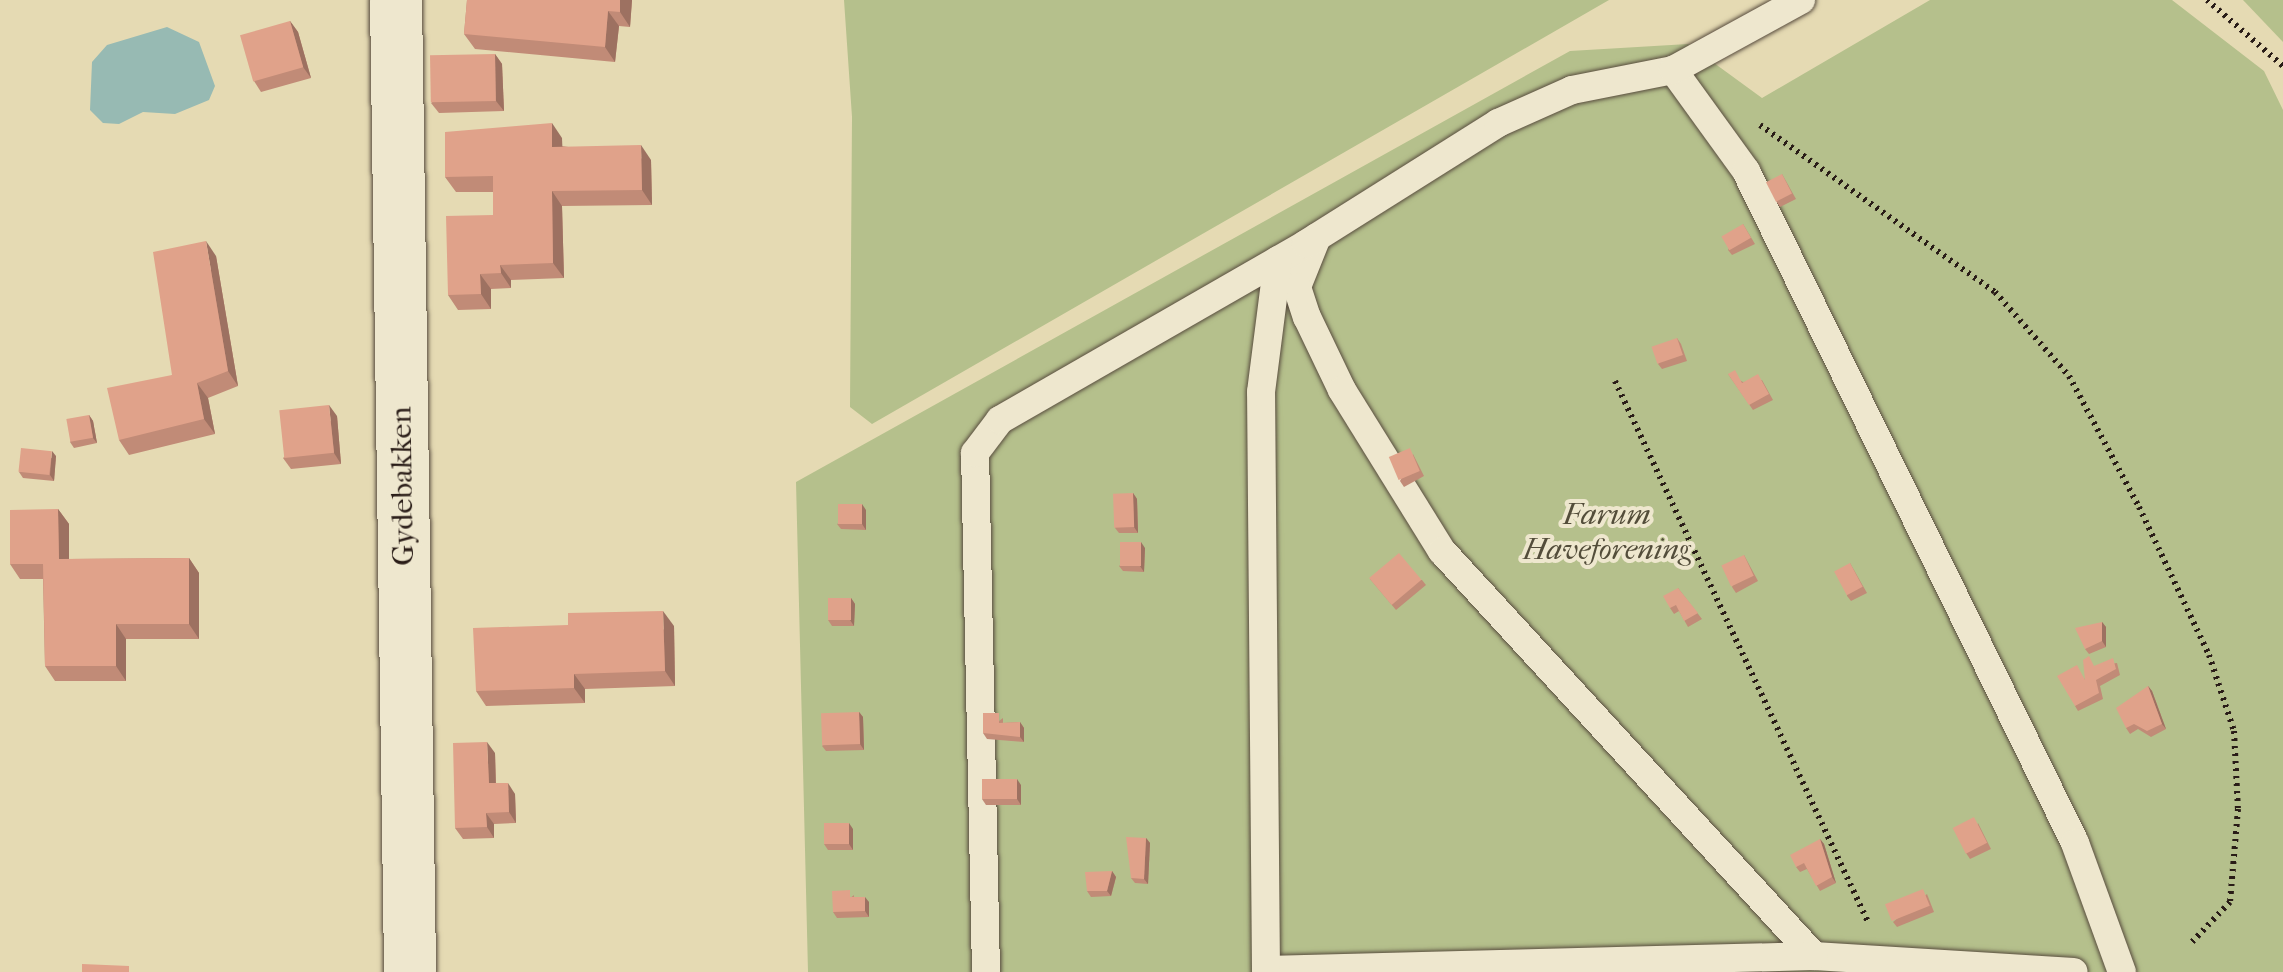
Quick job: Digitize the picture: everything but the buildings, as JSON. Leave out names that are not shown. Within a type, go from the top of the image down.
[{"type":"street","name":"Gydebakken","points":[[396,0],[410,972]]},
{"type":"lane","points":[[986,972],[974,454],[1000,420],[1318,237],[1498,123],[1572,90],[1673,70],[1801,0]]},
{"type":"lane","points":[[1673,70],[1746,171],[2075,843],[2122,972]]},
{"type":"lane","points":[[1318,237],[1297,287],[1306,317],[1342,390],[1442,550],[1814,956]]},
{"type":"lane","points":[[1278,260],[1261,392],[1266,971],[1814,956],[2074,972]]},
{"type":"path","points":[[2206,0],[2283,66]]},
{"type":"path","points":[[1698,100],[1747,117],[1795,146],[1995,292],[2068,376],[2209,655],[2234,731],[2238,809],[2230,902],[2192,942]]},
{"type":"path","points":[[1615,381],[1886,960]]},
{"type":"green space","points":[[844,0],[1609,0],[872,424],[850,407],[852,117]]},
{"type":"green space","name":"Farum Haveforening","points":[[1930,0],[2172,0],[2264,71],[2283,110],[2283,972],[808,972],[796,482],[1570,51],[1688,44],[1762,98]]},
{"type":"green space","points":[[2243,0],[2283,0],[2283,42]]},
{"type":"water","points":[[167,27],[199,42],[215,86],[209,100],[175,114],[143,112],[119,124],[103,123],[90,110],[92,62],[107,45]]}]
